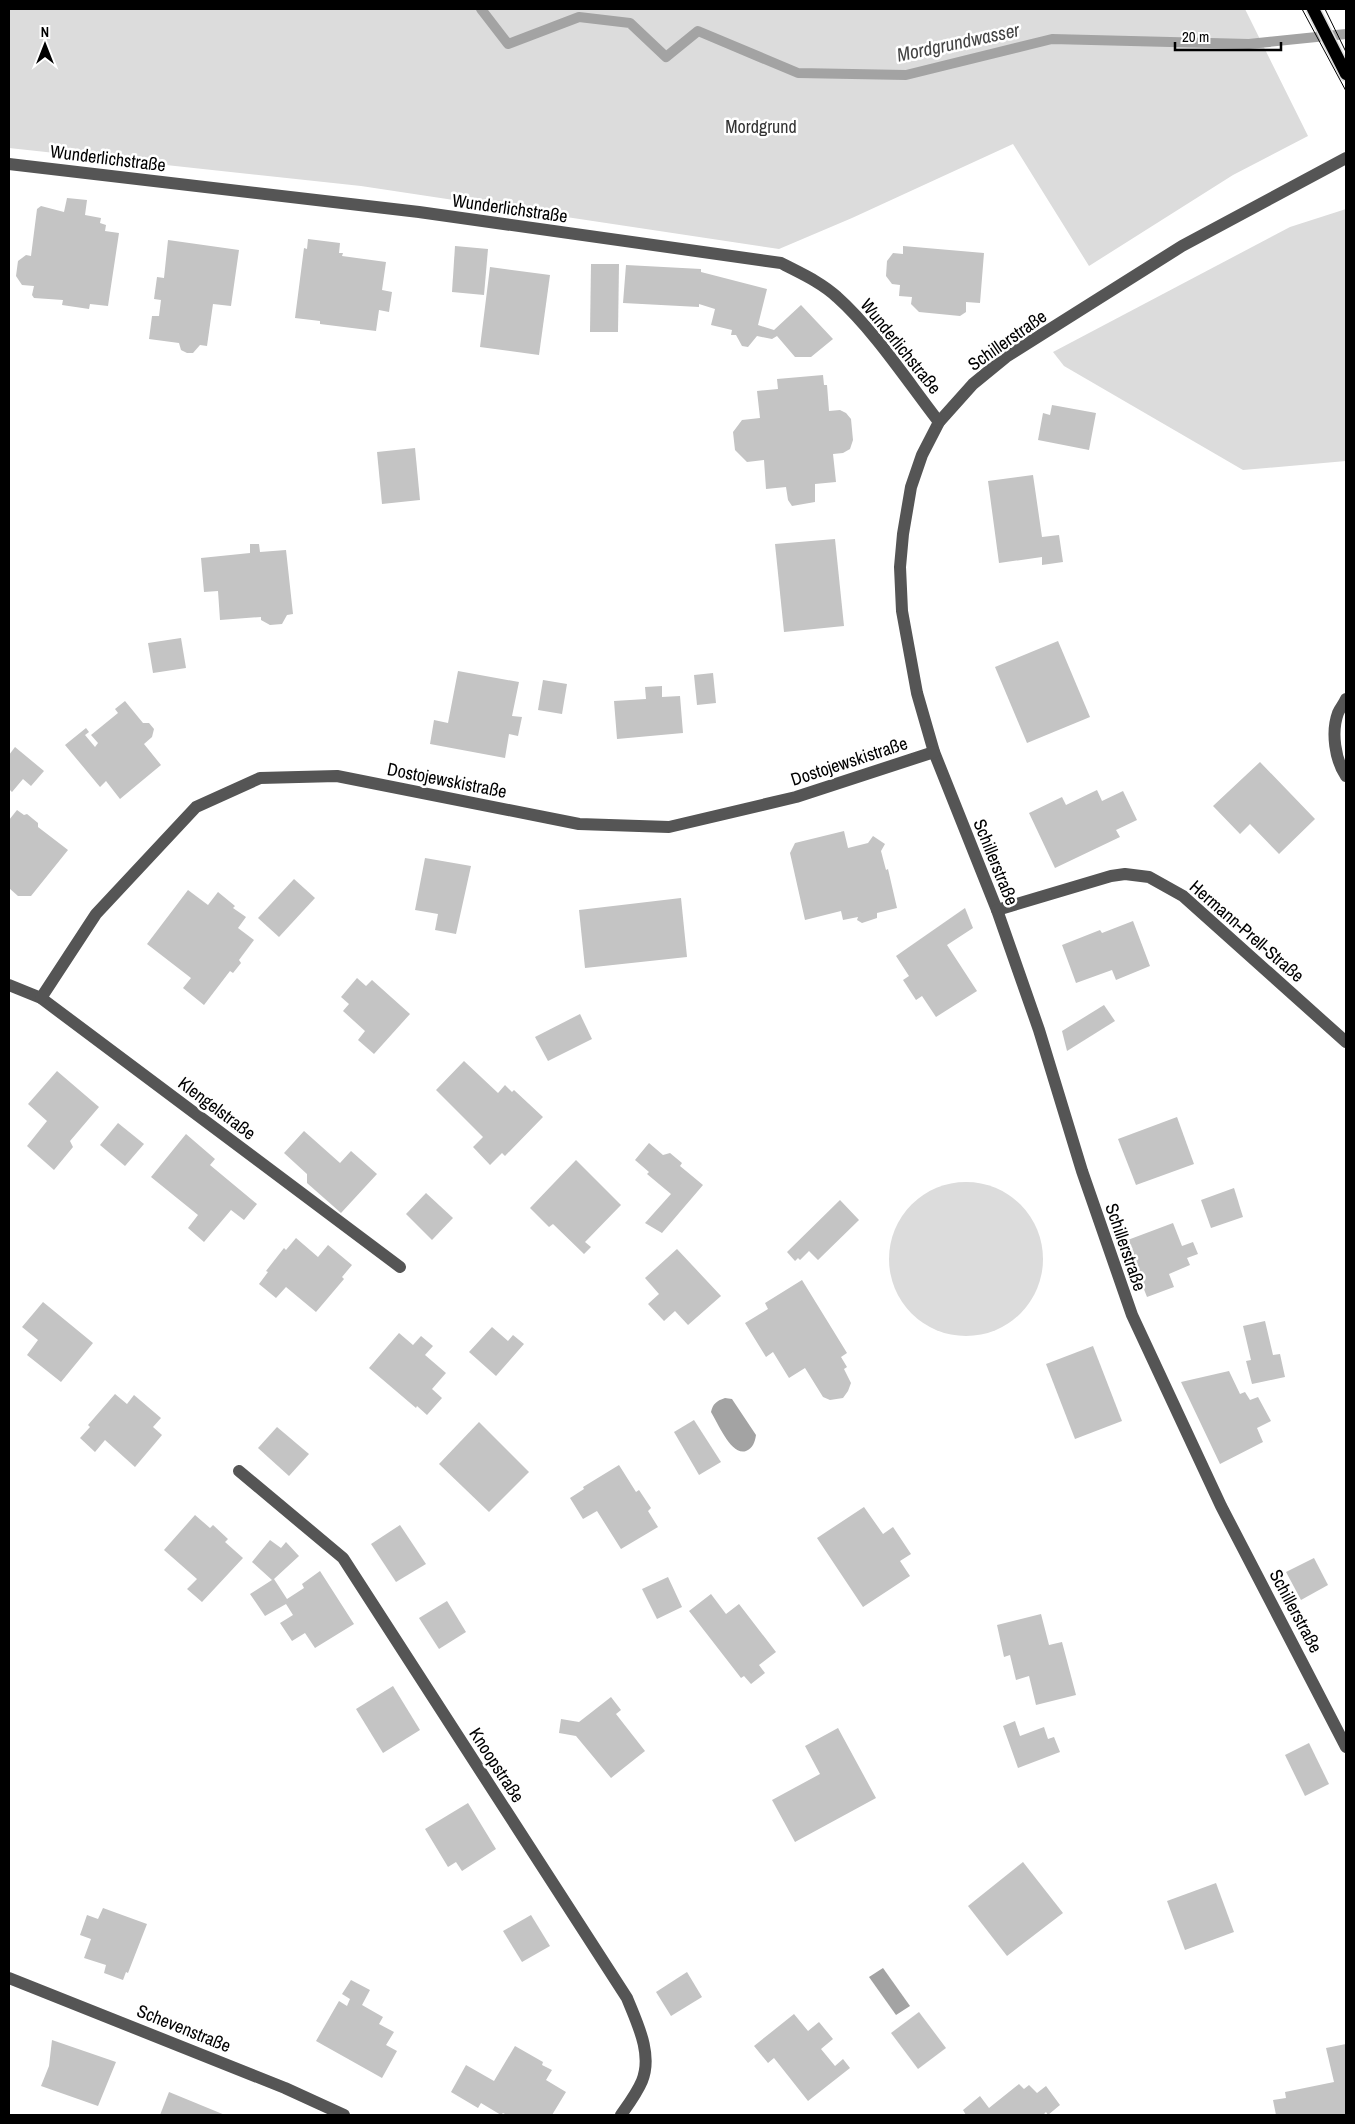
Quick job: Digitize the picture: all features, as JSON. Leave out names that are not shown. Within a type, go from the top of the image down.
[{"type":"main road","points":[[1313,9],[1346,74]]},
{"type":"street","name":"Schillerstraße","points":[[1346,158],[1182,246],[1006,358],[973,384],[939,422],[922,455],[912,488],[903,534],[900,567],[902,611],[912,666],[917,693],[934,752],[997,910],[1039,1030],[1082,1171],[1132,1315],[1221,1506],[1346,1747]]},
{"type":"street","name":"Wunderlichstraße","points":[[9,164],[419,212],[781,263],[818,282],[837,296],[860,320],[939,422]]},
{"type":"street","points":[[1346,699],[1338,713],[1334,732],[1336,751],[1346,776]]},
{"type":"street","name":"Dostojewskistraße","points":[[41,998],[96,914],[196,807],[260,778],[337,776],[579,824],[669,827],[796,797],[934,752]]},
{"type":"street","name":"Hermann-Prell-Straße","points":[[997,910],[1111,876],[1124,874],[1149,877],[1183,896],[1346,1042]]},
{"type":"street","name":"Klengelstraße","points":[[9,985],[41,998],[400,1267]]},
{"type":"street","name":"Knoopstraße","points":[[239,1471],[343,1558],[627,1998],[638,2024],[646,2058],[642,2081],[621,2115]]},
{"type":"street","name":"Schevenstraße","points":[[9,1978],[285,2088],[344,2115]]},
{"type":"green space","name":"Mordgrund","points":[[9,9],[1245,9],[1308,136],[1233,175],[1089,266],[1013,144],[852,218],[779,249],[361,186],[9,148]]},
{"type":"green space","points":[[1346,209],[1346,461],[1243,470],[1064,366],[1053,352],[1290,227]]},
{"type":"green space","points":[[966,1182],[995,1188],[1009,1195],[1020,1205],[1030,1216],[1037,1230],[1043,1259],[1037,1288],[1030,1302],[1020,1313],[1009,1323],[995,1330],[966,1336],[937,1330],[923,1323],[912,1313],[902,1302],[895,1288],[889,1259],[895,1230],[902,1216],[912,1205],[923,1195],[937,1188]]},
{"type":"shaded area","points":[[725,1398],[732,1399],[756,1435],[753,1444],[746,1451],[735,1449],[730,1444],[711,1412],[715,1403]]},
{"type":"shaded area","points":[[883,1968],[910,2006],[896,2015],[869,1977]]},
{"type":"building","points":[[67,198],[87,200],[85,215],[101,218],[100,223],[106,225],[105,231],[119,233],[108,306],[90,304],[89,309],[62,305],[63,300],[34,298],[32,295],[34,286],[22,285],[16,276],[18,261],[26,255],[31,256],[37,209],[41,206],[64,212]]},
{"type":"building","points":[[308,239],[340,243],[339,253],[343,253],[342,256],[386,262],[382,290],[392,292],[389,312],[379,310],[376,331],[320,324],[320,321],[295,318],[304,248],[307,249]]},
{"type":"building","points":[[168,240],[239,250],[231,306],[213,304],[207,346],[200,345],[193,353],[181,350],[179,343],[149,339],[152,316],[159,316],[161,300],[154,299],[157,277],[164,278]]},
{"type":"building","points":[[455,246],[488,249],[484,295],[452,292]]},
{"type":"building","points":[[903,246],[984,253],[980,303],[966,302],[966,312],[960,316],[919,312],[911,304],[912,297],[899,296],[900,285],[892,284],[886,276],[887,261],[893,253],[903,254]]},
{"type":"building","points":[[591,264],[619,264],[618,332],[590,332]]},
{"type":"building","points":[[626,265],[701,269],[701,272],[767,289],[758,325],[774,330],[801,305],[833,339],[811,357],[795,357],[777,336],[772,339],[757,336],[748,347],[742,346],[736,335],[731,335],[732,330],[711,325],[715,309],[699,304],[699,307],[623,303]]},
{"type":"building","points":[[490,267],[550,275],[539,355],[480,347]]},
{"type":"building","points":[[823,375],[824,385],[827,385],[829,411],[840,410],[851,419],[853,440],[850,449],[843,453],[833,454],[836,482],[815,484],[815,502],[792,506],[788,500],[786,487],[766,489],[764,460],[747,462],[735,450],[733,432],[742,420],[760,418],[757,391],[778,389],[777,379]]},
{"type":"building","points":[[1052,405],[1096,413],[1089,450],[1038,440],[1043,413],[1050,415]]},
{"type":"building","points":[[415,448],[420,500],[382,504],[377,452]]},
{"type":"building","points":[[1033,475],[1042,537],[1059,535],[1063,562],[1042,565],[1042,557],[999,563],[988,481]]},
{"type":"building","points":[[835,539],[844,626],[784,632],[775,544]]},
{"type":"building","points":[[250,544],[259,544],[260,552],[286,550],[293,614],[287,615],[282,624],[270,625],[261,620],[261,617],[220,620],[218,591],[204,592],[201,558],[250,553]]},
{"type":"building","points":[[181,638],[186,668],[153,673],[148,643]]},
{"type":"building","points":[[1058,641],[1090,717],[1027,743],[995,667]]},
{"type":"building","points":[[458,671],[519,682],[512,716],[522,717],[518,736],[509,734],[505,758],[430,744],[434,720],[448,723]]},
{"type":"building","points":[[713,673],[716,703],[697,705],[694,675]]},
{"type":"building","points":[[543,680],[567,684],[562,714],[538,710]]},
{"type":"building","points":[[662,686],[662,697],[680,696],[683,733],[617,739],[614,701],[646,699],[645,687]]},
{"type":"building","points":[[125,701],[143,723],[149,723],[154,729],[152,737],[144,744],[161,765],[120,799],[106,781],[100,787],[65,745],[86,728],[89,732],[85,735],[95,747],[98,743],[91,735],[118,713],[115,709]]},
{"type":"building","points":[[15,747],[44,771],[31,786],[23,779],[12,792],[9,789],[9,755]]},
{"type":"building","points":[[1260,762],[1315,819],[1279,854],[1250,824],[1240,834],[1213,806]]},
{"type":"building","points":[[1097,790],[1102,801],[1123,791],[1137,820],[1116,830],[1120,837],[1055,868],[1029,813],[1062,797],[1066,805]]},
{"type":"building","points":[[17,810],[24,815],[27,814],[38,823],[38,827],[68,850],[31,896],[18,896],[9,888],[9,820]]},
{"type":"building","points":[[844,831],[848,848],[868,843],[873,836],[885,844],[881,851],[886,870],[888,869],[897,908],[877,913],[877,918],[862,923],[857,920],[858,917],[843,920],[841,911],[805,920],[790,853],[795,843]]},
{"type":"building","points":[[425,858],[471,866],[456,934],[435,930],[438,914],[415,910]]},
{"type":"building","points":[[294,879],[315,898],[279,937],[258,918]]},
{"type":"building","points":[[188,890],[208,905],[218,892],[235,906],[233,908],[246,917],[238,928],[254,940],[239,960],[241,963],[233,973],[230,971],[204,1005],[183,988],[191,978],[147,944]]},
{"type":"building","points":[[681,898],[687,957],[585,968],[579,910]]},
{"type":"building","points":[[965,908],[973,928],[947,945],[977,991],[936,1017],[922,996],[916,1000],[903,980],[909,976],[896,956]]},
{"type":"building","points":[[1133,921],[1150,966],[1116,980],[1112,970],[1076,983],[1062,945],[1100,930],[1102,933]]},
{"type":"building","points":[[357,978],[366,986],[372,980],[410,1014],[374,1054],[358,1040],[365,1031],[343,1011],[349,1004],[341,997]]},
{"type":"building","points":[[1104,1005],[1115,1021],[1067,1051],[1062,1031]]},
{"type":"building","points":[[580,1014],[592,1039],[548,1061],[535,1037]]},
{"type":"building","points":[[464,1061],[498,1093],[505,1085],[512,1092],[514,1090],[543,1117],[505,1156],[502,1153],[490,1165],[473,1147],[483,1137],[436,1090]]},
{"type":"building","points":[[57,1071],[99,1107],[70,1141],[73,1147],[54,1170],[27,1146],[47,1121],[28,1104]]},
{"type":"building","points":[[1177,1117],[1194,1164],[1136,1185],[1118,1139]]},
{"type":"building","points":[[118,1123],[144,1144],[125,1166],[100,1145]]},
{"type":"building","points":[[304,1131],[340,1163],[351,1151],[377,1174],[341,1213],[307,1183],[307,1174],[284,1153]]},
{"type":"building","points":[[186,1134],[215,1159],[210,1165],[257,1204],[244,1220],[231,1210],[204,1242],[188,1228],[198,1215],[151,1177]]},
{"type":"building","points":[[649,1143],[663,1155],[670,1153],[682,1163],[680,1166],[703,1185],[662,1233],[645,1223],[671,1194],[647,1174],[649,1172],[635,1160]]},
{"type":"building","points":[[576,1160],[621,1205],[585,1242],[591,1247],[584,1254],[553,1224],[549,1227],[530,1208]]},
{"type":"building","points":[[1234,1188],[1243,1217],[1211,1228],[1201,1200]]},
{"type":"building","points":[[426,1193],[453,1218],[432,1240],[406,1214]]},
{"type":"building","points":[[840,1200],[859,1220],[818,1260],[809,1251],[800,1260],[798,1258],[795,1261],[787,1252]]},
{"type":"building","points":[[1173,1223],[1182,1246],[1193,1242],[1198,1254],[1187,1258],[1190,1265],[1169,1274],[1174,1287],[1147,1297],[1125,1241]]},
{"type":"building","points":[[296,1238],[318,1257],[328,1245],[352,1265],[342,1277],[344,1279],[316,1312],[286,1287],[276,1298],[259,1284],[268,1272],[266,1271],[284,1248],[286,1250]]},
{"type":"building","points":[[677,1249],[721,1296],[688,1325],[675,1311],[664,1321],[648,1304],[659,1294],[645,1278]]},
{"type":"building","points":[[802,1280],[847,1353],[841,1357],[847,1367],[844,1369],[851,1383],[843,1398],[830,1400],[823,1397],[805,1368],[789,1378],[773,1352],[766,1357],[745,1323],[768,1309],[765,1303]]},
{"type":"building","points":[[43,1302],[93,1343],[61,1382],[27,1355],[38,1340],[22,1327]]},
{"type":"building","points":[[1265,1321],[1273,1355],[1280,1354],[1285,1377],[1252,1384],[1246,1361],[1251,1360],[1243,1326]]},
{"type":"building","points":[[492,1327],[508,1341],[513,1335],[524,1344],[496,1376],[469,1352]]},
{"type":"building","points":[[399,1333],[413,1345],[421,1336],[433,1346],[425,1355],[446,1373],[432,1389],[442,1398],[427,1415],[369,1368]]},
{"type":"building","points":[[1093,1346],[1122,1421],[1075,1439],[1046,1364]]},
{"type":"building","points":[[1229,1371],[1240,1394],[1245,1392],[1250,1400],[1258,1397],[1271,1421],[1257,1428],[1263,1442],[1220,1464],[1181,1382]]},
{"type":"building","points":[[115,1394],[127,1404],[134,1395],[161,1418],[153,1427],[162,1435],[135,1467],[105,1440],[95,1452],[80,1438],[90,1427],[88,1425]]},
{"type":"building","points":[[694,1420],[721,1462],[699,1475],[674,1432]]},
{"type":"building","points":[[479,1422],[529,1472],[489,1512],[439,1464]]},
{"type":"building","points":[[277,1427],[309,1454],[289,1476],[258,1448]]},
{"type":"building","points":[[619,1465],[636,1492],[639,1490],[651,1508],[648,1511],[658,1527],[621,1549],[597,1511],[583,1519],[570,1498],[584,1489],[583,1487]]},
{"type":"building","points":[[864,1507],[883,1534],[893,1527],[911,1554],[900,1561],[910,1576],[863,1607],[817,1538]]},
{"type":"building","points":[[195,1515],[210,1528],[213,1525],[228,1539],[225,1542],[243,1558],[202,1602],[187,1589],[197,1579],[164,1550]]},
{"type":"building","points":[[400,1525],[426,1564],[396,1582],[371,1544]]},
{"type":"building","points":[[270,1540],[281,1548],[286,1542],[299,1556],[274,1579],[287,1599],[304,1588],[302,1584],[320,1571],[354,1624],[315,1648],[305,1633],[292,1641],[280,1623],[293,1615],[286,1604],[265,1616],[250,1594],[272,1580],[252,1562]]},
{"type":"building","points":[[1314,1558],[1328,1585],[1301,1600],[1286,1572]]},
{"type":"building","points":[[668,1577],[682,1607],[657,1619],[642,1589]]},
{"type":"building","points":[[711,1594],[726,1614],[739,1604],[776,1652],[759,1665],[765,1673],[751,1684],[744,1676],[741,1678],[689,1611]]},
{"type":"building","points":[[447,1601],[466,1632],[439,1649],[419,1618]]},
{"type":"building","points":[[1041,1614],[1049,1645],[1062,1642],[1076,1695],[1036,1705],[1029,1676],[1016,1680],[1010,1655],[1004,1657],[997,1625]]},
{"type":"building","points":[[393,1686],[420,1730],[383,1753],[356,1709]]},
{"type":"building","points":[[611,1697],[621,1710],[616,1714],[645,1751],[611,1778],[576,1736],[559,1733],[561,1719],[579,1722]]},
{"type":"building","points":[[1015,1721],[1020,1736],[1044,1727],[1048,1739],[1054,1737],[1060,1752],[1018,1768],[1003,1726]]},
{"type":"building","points":[[838,1728],[876,1798],[795,1842],[772,1800],[820,1774],[805,1746]]},
{"type":"building","points":[[1309,1743],[1329,1784],[1305,1796],[1285,1755]]},
{"type":"building","points":[[468,1803],[496,1849],[462,1871],[456,1862],[448,1867],[425,1829]]},
{"type":"building","points":[[1023,1862],[1063,1913],[1007,1956],[968,1906]]},
{"type":"building","points":[[1216,1883],[1234,1932],[1185,1950],[1167,1901]]},
{"type":"building","points":[[103,1908],[147,1924],[128,1973],[126,1972],[123,1980],[104,1973],[106,1965],[84,1958],[91,1939],[80,1935],[87,1915],[98,1919]]},
{"type":"building","points":[[531,1915],[550,1946],[522,1962],[503,1931]]},
{"type":"building","points":[[687,1972],[702,1997],[671,2016],[656,1992]]},
{"type":"building","points":[[351,1980],[370,1990],[362,2005],[383,2017],[379,2024],[394,2032],[386,2045],[397,2051],[382,2078],[316,2041],[339,2001],[347,2006],[350,1999],[342,1994]]},
{"type":"building","points":[[919,2012],[946,2048],[918,2069],[891,2033]]},
{"type":"building","points":[[794,2014],[808,2031],[819,2022],[833,2039],[821,2049],[835,2066],[843,2059],[850,2068],[808,2101],[774,2058],[768,2063],[754,2046]]},
{"type":"building","points":[[52,2040],[116,2062],[98,2106],[41,2086],[49,2066]]},
{"type":"building","points":[[1346,2044],[1346,2115],[1276,2115],[1273,2100],[1286,2098],[1285,2092],[1334,2082],[1326,2048]]},
{"type":"building","points":[[515,2046],[543,2062],[542,2065],[552,2070],[546,2080],[566,2092],[552,2115],[507,2115],[503,2113],[501,2115],[481,2103],[478,2108],[451,2092],[466,2065],[494,2081]]},
{"type":"building","points":[[1019,2084],[1024,2089],[1029,2085],[1037,2093],[1046,2086],[1060,2105],[1048,2115],[1046,2112],[1043,2115],[966,2115],[963,2110],[980,2096],[989,2108]]},
{"type":"building","points":[[169,2092],[225,2115],[160,2115]]},
{"type":"waterway","name":"Mordgrundwasser","points":[[481,9],[508,44],[579,17],[630,23],[666,57],[698,31],[798,73],[906,75],[1052,39],[1249,44],[1346,34]]},
{"type":"tram line","points":[[1302,9],[1346,91]]},
{"type":"tram line","points":[[1325,9],[1346,52]]}]
